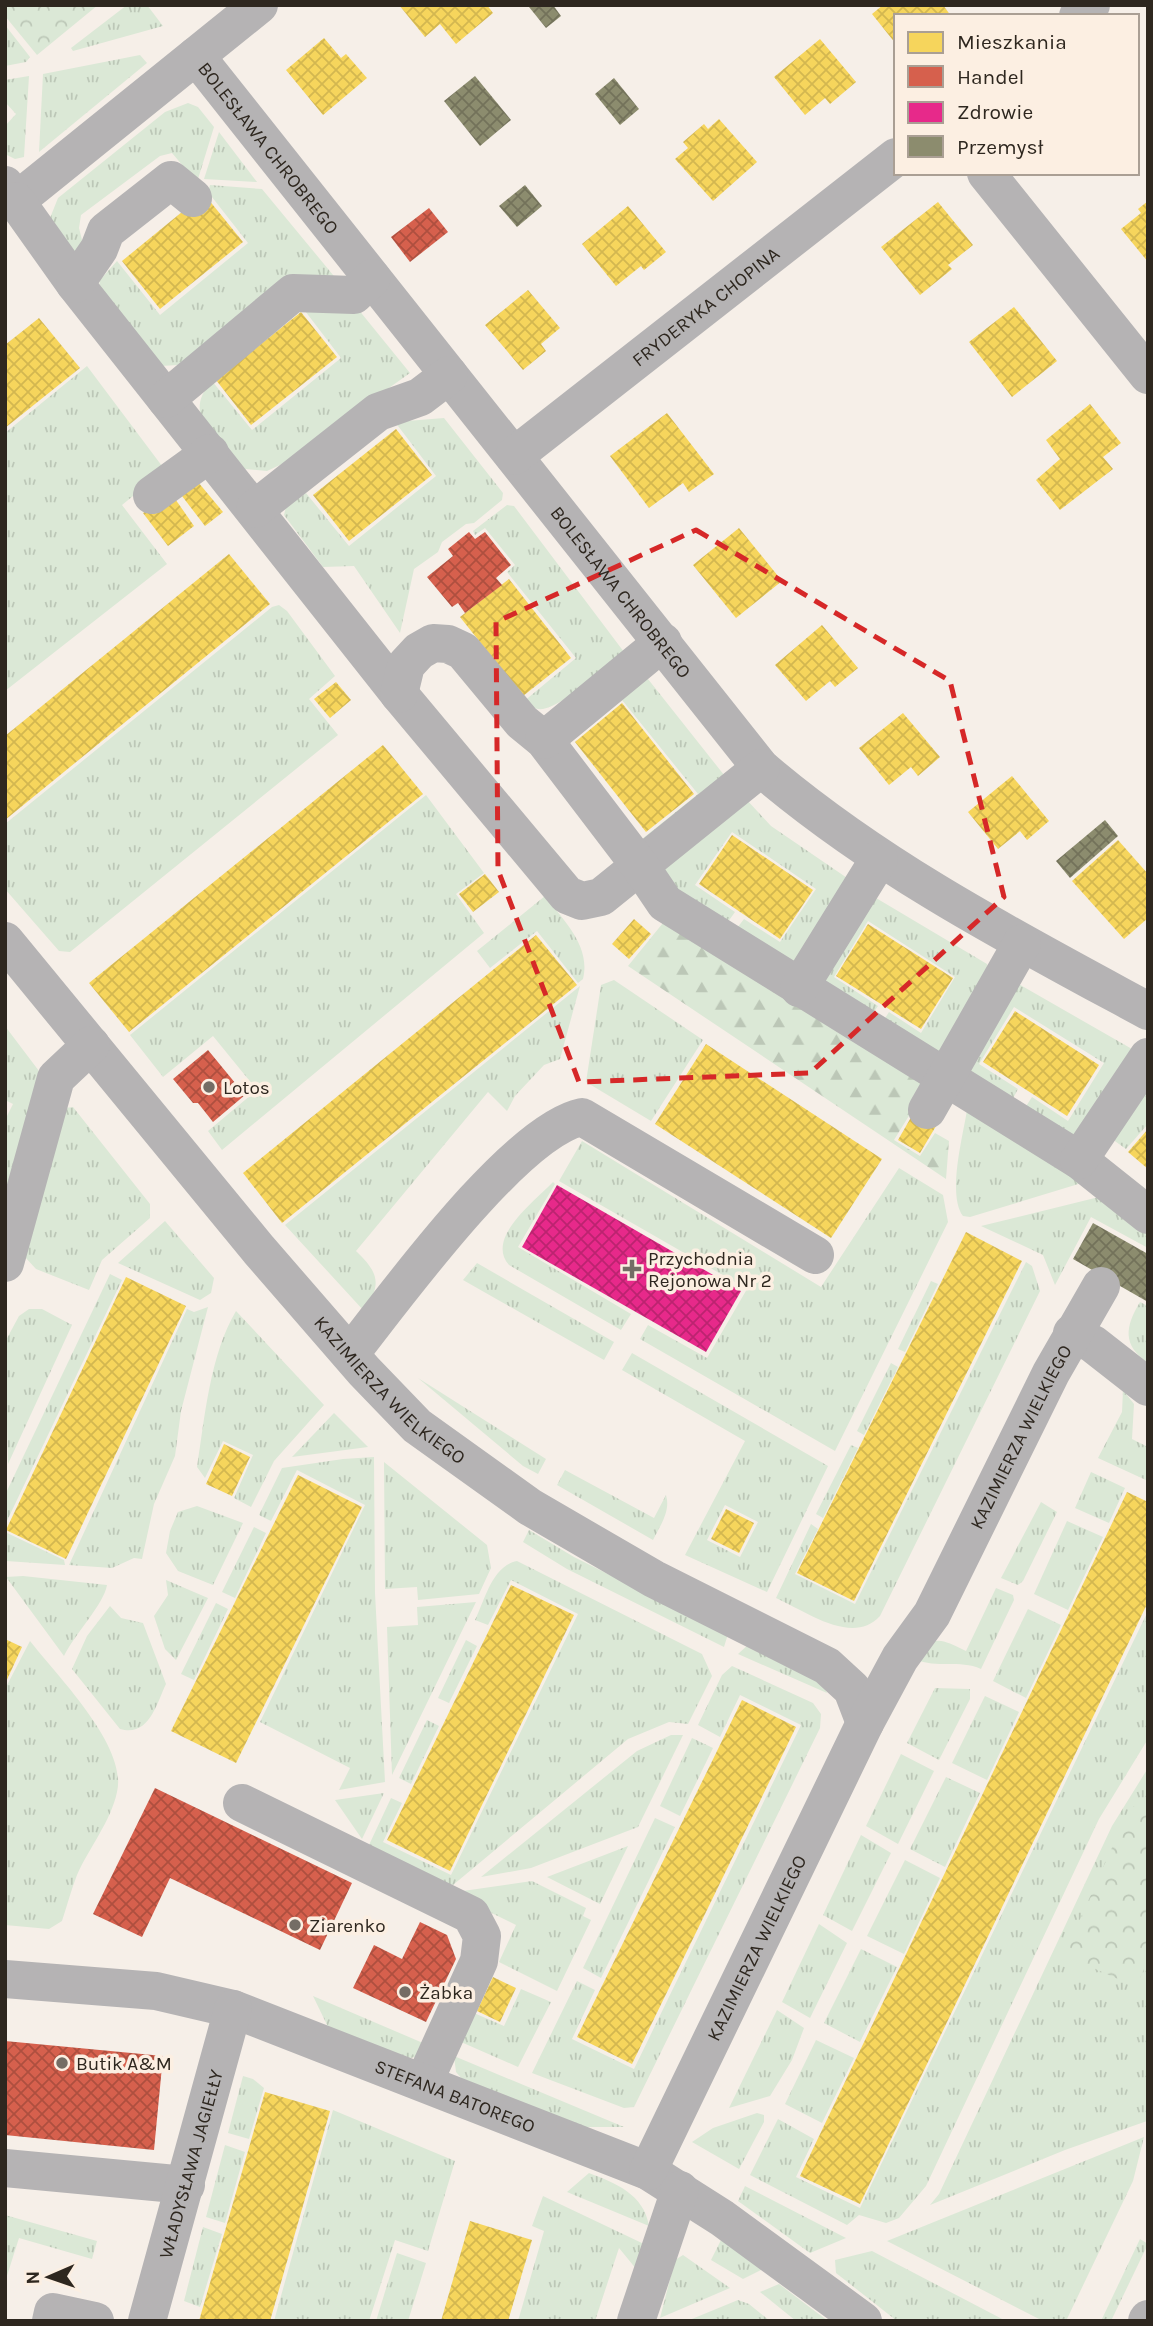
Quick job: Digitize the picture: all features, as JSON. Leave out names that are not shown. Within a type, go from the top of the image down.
[{"type":"street","points":[[259,5],[196,56],[10,193],[75,284],[256,509],[399,694],[567,895],[582,901],[601,897],[761,768]]},
{"type":"street","name":"BOLESŁAWA CHROBREGO","points":[[196,56],[761,768],[879,859],[1023,943],[1148,1011]]},
{"type":"street","name":"FRYDERYKA CHOPINA","points":[[514,456],[894,159]]},
{"type":"street","points":[[988,175],[1148,375]]},
{"type":"street","points":[[75,284],[99,249],[106,232],[171,180],[193,198]]},
{"type":"street","points":[[166,399],[293,293],[354,295],[372,278]]},
{"type":"street","points":[[256,509],[378,412],[421,397],[449,374]]},
{"type":"street","points":[[152,495],[210,453]]},
{"type":"street","points":[[544,740],[663,642]]},
{"type":"street","points":[[399,694],[406,665],[419,652],[433,643],[449,644],[463,651],[522,722],[544,740],[640,866],[656,913],[799,988],[936,1095],[1079,1160],[1148,1216]]},
{"type":"street","points":[[799,988],[879,859]]},
{"type":"street","name":"KAZIMIERZA WIELKIEGO","points":[[5,941],[259,1250],[417,1426],[530,1507],[654,1579],[827,1666],[852,1689],[865,1723]]},
{"type":"street","points":[[936,1095],[1023,943]]},
{"type":"street","points":[[5,1263],[56,1078],[91,1045]]},
{"type":"street","points":[[1079,1160],[1148,1057]]},
{"type":"street","points":[[350,1354],[453,1226],[526,1149],[565,1121],[572,1119],[582,1117],[815,1255]]},
{"type":"street","name":"KAZIMIERZA WIELKIEGO","points":[[664,2180],[865,1723],[900,1658],[932,1614],[1072,1333],[1101,1286]]},
{"type":"street","points":[[1072,1333],[1093,1344],[1148,1387]]},
{"type":"street","points":[[242,1803],[471,1915],[482,1936],[479,1961],[424,2082]]},
{"type":"street","name":"STEFANA BATOREGO","points":[[5,1979],[156,1991],[233,2009],[424,2082],[664,2180],[863,2321]]},
{"type":"street","name":"WŁADYSŁAWA JAGIEŁŁY","points":[[147,2321],[233,2009]]},
{"type":"street","points":[[5,2168],[186,2185]]},
{"type":"street","points":[[636,2321],[664,2180]]},
{"type":"street","points":[[51,2321],[53,2312],[94,2321]]},
{"type":"highlighted area","points":[[696,530],[950,681],[1004,897],[810,1073],[579,1082],[498,870],[496,622]]},
{"type":"green space","points":[[5,5],[98,5],[37,55],[5,16]]},
{"type":"green space","points":[[127,5],[147,5],[163,26],[73,51],[71,48]]},
{"type":"green space","points":[[5,25],[30,57],[26,62],[5,66]]},
{"type":"green space","points":[[140,55],[147,63],[39,152],[43,74]]},
{"type":"green space","points":[[29,76],[24,157],[15,159],[5,154],[5,126],[16,114],[5,102],[5,80]]},
{"type":"green space","points":[[188,103],[198,107],[214,127],[198,179],[189,173],[172,153],[160,156],[81,215],[79,228],[83,244],[74,253],[50,218],[58,198],[165,112]]},
{"type":"green space","points":[[219,132],[257,182],[204,179]]},
{"type":"green space","points":[[210,185],[262,189],[338,281],[178,365],[161,366],[99,287],[100,280],[117,261],[160,315],[248,243],[208,192]]},
{"type":"green space","points":[[302,307],[358,309],[410,373],[282,464],[267,471],[245,469],[207,428],[201,417],[203,394],[212,381],[252,430],[341,358]]},
{"type":"green space","points":[[87,366],[165,470],[122,505],[167,564],[5,691],[5,433]]},
{"type":"green space","points":[[444,418],[503,493],[502,500],[474,523],[466,524],[442,542],[438,552],[414,569],[400,633],[354,566],[323,567],[284,515],[286,507],[306,493],[349,546],[436,476],[395,422]]},
{"type":"green space","points":[[507,505],[514,506],[624,652],[574,693],[543,709],[523,702],[576,658],[507,572],[515,565],[485,528],[475,535],[473,531]]},
{"type":"green space","points":[[279,605],[287,611],[335,676],[309,699],[338,735],[70,952],[59,951],[5,889],[5,824],[272,607]]},
{"type":"green space","points":[[644,674],[728,780],[658,839],[642,839],[698,794],[622,700]]},
{"type":"green space","points":[[426,795],[484,873],[456,894],[484,933],[222,1150],[208,1131],[257,1090],[213,1036],[163,1077],[130,1035]]},
{"type":"green space","points":[[746,799],[771,826],[853,882],[791,965],[734,932],[744,919],[780,942],[816,889],[732,832],[695,885],[735,912],[725,926],[682,900],[663,867]]},
{"type":"green space","points":[[871,895],[987,964],[989,971],[940,1056],[882,1023],[889,1012],[921,1033],[955,977],[868,921],[834,977],[878,1006],[871,1016],[828,988],[823,975]]},
{"type":"green space","points":[[545,896],[580,945],[584,967],[583,979],[578,983],[537,931],[490,968],[477,951]]},
{"type":"green space","points":[[667,918],[928,1085],[894,1140],[920,1156],[935,1133],[949,1141],[946,1179],[628,966]]},
{"type":"green space","points":[[614,980],[703,1040],[651,1121],[586,1082],[601,985]]},
{"type":"green space","points":[[1015,982],[1139,1053],[1081,1142],[1023,1111],[1032,1097],[1068,1121],[1104,1063],[1014,1007],[979,1064],[1018,1089],[1010,1104],[962,1074]]},
{"type":"green space","points":[[580,986],[560,1059],[544,1065],[515,1096],[507,1111],[488,1092],[356,1251],[369,1266],[375,1279],[374,1293],[364,1311],[285,1225]]},
{"type":"green space","points":[[5,1026],[42,1075],[5,1210],[5,1120],[13,1104],[5,1100]]},
{"type":"green space","points":[[1148,1083],[1148,1124],[1126,1149],[1112,1139]]},
{"type":"green space","points":[[73,1107],[150,1204],[150,1218],[102,1260],[89,1290],[36,1269],[24,1256],[65,1108]]},
{"type":"green space","points":[[967,1110],[1085,1182],[970,1217],[963,1216],[958,1206],[956,1180]]},
{"type":"green space","points":[[582,1141],[821,1287],[899,1168],[943,1195],[948,1222],[835,1451],[640,1339],[648,1325],[707,1358],[747,1289],[559,1181]]},
{"type":"green space","points":[[553,1182],[555,1184],[518,1247],[631,1314],[621,1330],[509,1265],[503,1254],[503,1243],[515,1220]]},
{"type":"green space","points":[[1103,1196],[1148,1234],[1148,1248],[1091,1217],[1055,1285],[1043,1255],[981,1226]]},
{"type":"green space","points":[[165,1221],[214,1278],[211,1293],[200,1300],[118,1263]]},
{"type":"green space","points":[[1026,1262],[1032,1266],[1040,1291],[880,1616],[857,1628],[843,1627],[815,1618],[776,1598],[811,1524],[818,1529],[795,1574],[855,1604]]},
{"type":"green space","points":[[477,1263],[614,1342],[604,1360],[463,1280]]},
{"type":"green space","points":[[110,1274],[122,1280],[5,1525],[5,1495]]},
{"type":"green space","points":[[931,1281],[938,1284],[905,1352],[898,1349]]},
{"type":"green space","points":[[1140,1302],[1148,1306],[1148,1363],[1134,1349],[1129,1335],[1131,1320]]},
{"type":"green space","points":[[208,1307],[181,1411],[175,1456],[154,1504],[142,1559],[134,1558],[112,1568],[69,1565],[187,1309],[194,1312]]},
{"type":"green space","points":[[29,1309],[42,1309],[72,1325],[8,1464],[5,1342],[19,1316]]},
{"type":"green space","points":[[236,1311],[324,1405],[274,1461],[251,1507],[234,1498],[253,1455],[223,1441],[205,1478],[197,1467],[214,1366]]},
{"type":"green space","points":[[632,1353],[828,1466],[767,1592],[685,1555],[745,1441],[622,1370]],"holes":[[[725,1505],[758,1522],[740,1557],[707,1540]]]},
{"type":"green space","points":[[891,1363],[898,1367],[864,1435],[857,1431]]},
{"type":"green space","points":[[418,1378],[546,1459],[538,1474],[523,1466]]},
{"type":"green space","points":[[1123,1390],[1134,1404],[1132,1439],[1148,1447],[1148,1481],[1098,1458],[1122,1412]]},
{"type":"green space","points":[[334,1413],[368,1447],[292,1457]]},
{"type":"green space","points":[[851,1445],[858,1448],[823,1518],[816,1514]]},
{"type":"green space","points":[[374,1457],[375,1593],[385,1782],[339,1790],[350,1768],[260,1722],[365,1505],[297,1470],[271,1521],[259,1515],[282,1468]]},
{"type":"green space","points":[[384,1462],[487,1545],[491,1568],[479,1594],[418,1600],[417,1587],[385,1589]]},
{"type":"green space","points":[[565,1470],[654,1518],[666,1495],[666,1513],[653,1540],[557,1485]]},
{"type":"green space","points":[[1091,1472],[1125,1488],[1109,1523],[1075,1508]]},
{"type":"green space","points":[[1041,1502],[1057,1512],[1023,1581],[1018,1585],[1001,1578]]},
{"type":"green space","points":[[197,1506],[243,1523],[213,1585],[178,1571],[166,1553],[170,1531],[178,1512]]},
{"type":"green space","points":[[1067,1521],[1103,1537],[1068,1610],[1034,1594]]},
{"type":"green space","points":[[254,1527],[266,1533],[235,1598],[222,1592]]},
{"type":"green space","points":[[529,1530],[574,1557],[728,1634],[724,1647],[567,1569],[523,1542]]},
{"type":"green space","points":[[5,1532],[64,1560],[65,1565],[6,1561]]},
{"type":"green space","points":[[517,1561],[702,1654],[712,1676],[688,1724],[669,1722],[628,1739],[447,1890],[369,1845],[391,1798],[402,1803],[383,1842],[451,1875],[578,1614],[511,1580],[488,1625],[475,1620],[495,1577],[508,1564]]},
{"type":"green space","points":[[23,1576],[107,1585],[105,1593],[64,1656],[6,1577]]},
{"type":"green space","points":[[166,1580],[208,1598],[176,1660],[165,1649],[154,1616],[168,1595]]},
{"type":"green space","points":[[996,1588],[1013,1595],[1014,1600],[981,1669],[915,1659],[927,1645],[938,1641],[966,1651]]},
{"type":"green space","points":[[476,1602],[392,1775],[387,1627],[418,1625],[417,1607]]},
{"type":"green space","points":[[216,1603],[228,1609],[194,1680],[181,1674]]},
{"type":"green space","points":[[110,1606],[121,1618],[143,1623],[166,1684],[155,1710],[145,1724],[130,1730],[120,1729],[72,1669],[87,1636]]},
{"type":"green space","points":[[1028,1609],[1061,1625],[1026,1698],[993,1681]]},
{"type":"green space","points":[[1148,1611],[1148,1739],[1099,1819],[926,2186],[899,2218],[886,2223],[859,2215],[847,2225],[750,2175],[778,2119],[814,2139],[796,2177],[860,2208]]},
{"type":"green space","points":[[466,1640],[477,1646],[449,1703],[438,1698]]},
{"type":"green space","points":[[30,1641],[88,1712],[112,1754],[118,1774],[114,1803],[77,1875],[62,1921],[49,1929],[5,1925],[5,1689]]},
{"type":"green space","points":[[749,1644],[823,1684],[827,1693],[738,1654]]},
{"type":"green space","points":[[732,1666],[813,1703],[821,1714],[820,1728],[634,2107],[624,2108],[532,2073],[577,1981],[595,1990],[572,2039],[634,2069],[801,1725],[740,1695],[720,1737],[698,1725],[722,1675]]},
{"type":"green space","points":[[935,1688],[970,1689],[970,1699],[939,1760],[907,1743]]},
{"type":"green space","points":[[985,1696],[1019,1712],[987,1780],[952,1763]]},
{"type":"green space","points":[[427,1720],[439,1726],[411,1784],[399,1778]]},
{"type":"green space","points":[[671,1735],[683,1735],[638,1827],[531,1868],[481,1877],[637,1751]]},
{"type":"green space","points":[[692,1738],[713,1748],[680,1816],[660,1806]]},
{"type":"green space","points":[[901,1754],[934,1771],[898,1844],[866,1826]]},
{"type":"green space","points":[[1148,1768],[1147,2121],[1065,2150],[930,2205],[939,2194],[1112,1826]]},
{"type":"green space","points":[[946,1777],[980,1793],[945,1867],[910,1849]]},
{"type":"green space","points":[[384,1793],[362,1839],[335,1800]]},
{"type":"green space","points":[[1131,1805],[1148,1813],[1148,1960],[1136,1987],[1064,1955]]},
{"type":"green space","points":[[655,1818],[675,1827],[601,1978],[583,1968]]},
{"type":"green space","points":[[861,1835],[891,1853],[852,1931],[823,1915]]},
{"type":"green space","points":[[628,1846],[600,1904],[547,1877]]},
{"type":"green space","points":[[905,1860],[940,1878],[904,1954],[867,1936]]},
{"type":"green space","points":[[532,1881],[586,1908],[583,1916],[591,1920],[557,1991],[499,1962],[516,1925],[459,1897],[463,1891]]},
{"type":"green space","points":[[819,1924],[847,1943],[810,2018],[782,2002]]},
{"type":"green space","points":[[861,1949],[897,1967],[860,2042],[824,2023]]},
{"type":"green space","points":[[521,1989],[551,2002],[518,2067],[461,2042],[474,2013],[504,2026]]},
{"type":"green space","points":[[313,1996],[423,2043],[416,2057],[410,2058],[329,2029]]},
{"type":"green space","points":[[777,2010],[804,2028],[792,2060],[770,2096],[729,2108]]},
{"type":"green space","points":[[816,2040],[854,2058],[822,2123],[785,2104]]},
{"type":"green space","points":[[454,2056],[624,2127],[584,2127],[462,2079],[456,2072]]},
{"type":"green space","points":[[243,2076],[253,2079],[264,2088],[249,2139],[228,2133]]},
{"type":"green space","points":[[333,2110],[455,2161],[428,2251],[395,2240],[369,2321],[274,2321]]},
{"type":"green space","points":[[757,2113],[764,2115],[764,2122],[739,2169],[692,2142],[713,2128]]},
{"type":"green space","points":[[1144,2137],[1133,2181],[1066,2321],[1043,2321],[887,2241]]},
{"type":"green space","points":[[225,2145],[245,2152],[225,2223],[206,2217]]},
{"type":"green space","points":[[589,2173],[609,2181],[635,2198],[646,2215],[649,2226],[567,2192]]},
{"type":"green space","points":[[745,2186],[846,2238],[810,2253],[738,2201]]},
{"type":"green space","points":[[543,2196],[644,2244],[637,2270],[619,2248],[595,2321],[518,2321],[544,2231],[532,2226]]},
{"type":"green space","points":[[5,2215],[97,2241],[92,2259],[19,2238],[5,2282]]},
{"type":"green space","points":[[203,2227],[222,2234],[200,2307],[184,2301]]},
{"type":"green space","points":[[1140,2239],[1148,2244],[1111,2321],[1101,2321]]},
{"type":"green space","points":[[721,2240],[763,2269],[743,2279],[711,2260]]},
{"type":"green space","points":[[872,2251],[1006,2321],[897,2321],[836,2273],[835,2260]]},
{"type":"green space","points":[[397,2253],[426,2263],[408,2321],[376,2321]]},
{"type":"green space","points":[[683,2255],[730,2288],[660,2318],[675,2260]]},
{"type":"green space","points":[[779,2284],[828,2321],[796,2321],[760,2292]]},
{"type":"green space","points":[[738,2300],[749,2304],[770,2321],[687,2321]]},
{"type":"building: Mieszkania","points":[[399,5],[487,5],[493,13],[456,44],[440,24],[425,37]]},
{"type":"building: Mieszkania","points":[[883,5],[943,5],[950,14],[894,14],[894,42],[872,14]]},
{"type":"building: Mieszkania","points":[[324,38],[341,58],[346,54],[367,78],[323,115],[286,70]]},
{"type":"building: Mieszkania","points":[[820,39],[856,82],[830,104],[825,98],[805,115],[774,77]]},
{"type":"building: Mieszkania","points":[[719,119],[757,162],[713,201],[675,159],[688,148],[683,142],[704,124],[708,129]]},
{"type":"building: Mieszkania","points":[[204,194],[243,242],[160,309],[122,261]]},
{"type":"building: Mieszkania","points":[[1148,201],[1148,262],[1121,229],[1141,213],[1138,209]]},
{"type":"building: Mieszkania","points":[[938,202],[973,245],[948,265],[952,269],[920,295],[881,247]]},
{"type":"building: Mieszkania","points":[[628,206],[666,252],[644,270],[641,266],[616,286],[582,244]]},
{"type":"building: Mieszkania","points":[[528,290],[560,328],[541,344],[546,351],[523,370],[485,325]]},
{"type":"building: Mieszkania","points":[[1014,307],[1057,361],[1012,397],[969,342]]},
{"type":"building: Mieszkania","points":[[301,312],[337,357],[251,425],[216,380]]},
{"type":"building: Mieszkania","points":[[39,318],[80,368],[5,428],[5,345]]},
{"type":"building: Mieszkania","points":[[1090,404],[1121,443],[1103,457],[1113,469],[1060,510],[1036,480],[1060,459],[1046,440]]},
{"type":"building: Mieszkania","points":[[667,413],[714,474],[689,492],[683,483],[649,508],[610,456]]},
{"type":"building: Mieszkania","points":[[396,429],[432,475],[349,541],[313,495]]},
{"type":"building: Mieszkania","points":[[198,482],[223,512],[205,526],[182,496]]},
{"type":"building: Mieszkania","points":[[171,493],[194,526],[168,546],[143,513]]},
{"type":"building: Mieszkania","points":[[739,528],[782,581],[736,618],[693,565]]},
{"type":"building: Mieszkania","points":[[229,554],[270,604],[5,820],[5,736]]},
{"type":"building: Mieszkania","points":[[509,579],[571,658],[523,696],[460,617]]},
{"type":"building: Mieszkania","points":[[822,625],[858,668],[835,687],[830,681],[806,701],[775,665]]},
{"type":"building: Mieszkania","points":[[336,682],[351,700],[330,718],[314,699]]},
{"type":"building: Mieszkania","points":[[622,703],[694,794],[646,832],[575,742]]},
{"type":"building: Mieszkania","points":[[903,713],[940,757],[918,776],[911,767],[889,785],[859,748]]},
{"type":"building: Mieszkania","points":[[383,745],[423,794],[129,1032],[89,983]]},
{"type":"building: Mieszkania","points":[[1012,776],[1049,821],[1027,840],[1020,831],[998,849],[968,812]]},
{"type":"building: Mieszkania","points":[[732,835],[813,890],[780,939],[699,884]]},
{"type":"building: Mieszkania","points":[[1118,840],[1148,874],[1148,918],[1124,939],[1072,881]]},
{"type":"building: Mieszkania","points":[[485,874],[499,892],[473,912],[459,894]]},
{"type":"building: Mieszkania","points":[[634,919],[651,934],[629,959],[612,944]]},
{"type":"building: Mieszkania","points":[[868,924],[953,978],[921,1029],[836,976]]},
{"type":"building: Mieszkania","points":[[536,935],[577,985],[282,1223],[243,1173]]},
{"type":"building: Mieszkania","points":[[1015,1011],[1099,1065],[1067,1116],[983,1062]]},
{"type":"building: Mieszkania","points":[[706,1044],[882,1159],[831,1238],[655,1124]]},
{"type":"building: Mieszkania","points":[[917,1107],[939,1121],[920,1153],[898,1140]]},
{"type":"building: Mieszkania","points":[[1148,1129],[1148,1169],[1128,1152]]},
{"type":"building: Mieszkania","points":[[966,1232],[1022,1261],[854,1601],[797,1573]]},
{"type":"building: Mieszkania","points":[[126,1277],[186,1306],[66,1559],[6,1530]]},
{"type":"building: Mieszkania","points":[[224,1444],[250,1457],[232,1496],[206,1484]]},
{"type":"building: Mieszkania","points":[[298,1475],[362,1507],[236,1763],[171,1731]]},
{"type":"building: Mieszkania","points":[[1127,1492],[1148,1502],[1148,1602],[860,2204],[800,2176]]},
{"type":"building: Mieszkania","points":[[726,1509],[754,1523],[739,1553],[711,1539]]},
{"type":"building: Mieszkania","points":[[511,1585],[574,1615],[450,1871],[387,1840]]},
{"type":"building: Mieszkania","points":[[5,1639],[22,1647],[5,1684]]},
{"type":"building: Mieszkania","points":[[742,1700],[796,1727],[632,2064],[577,2037]]},
{"type":"building: Mieszkania","points":[[493,1977],[516,1988],[500,2022],[477,2011]]},
{"type":"building: Mieszkania","points":[[265,2092],[330,2111],[270,2321],[199,2321]]},
{"type":"building: Mieszkania","points":[[470,2221],[532,2240],[508,2321],[441,2321]]},
{"type":"building: Handel","points":[[429,208],[448,232],[410,262],[391,237]]},
{"type":"building: Handel","points":[[469,532],[475,539],[485,532],[511,565],[496,578],[502,585],[465,613],[458,603],[452,607],[427,577],[453,556],[448,549]]},
{"type":"building: Handel","name":"Lotos","points":[[208,1050],[245,1095],[213,1122],[173,1079]]},
{"type":"building: Handel","points":[[155,1788],[352,1883],[320,1950],[170,1878],[142,1937],[93,1914]]},
{"type":"building: Handel","points":[[420,1922],[447,1935],[456,1959],[426,2022],[353,1988],[374,1945],[402,1959]]},
{"type":"building: Handel","points":[[5,2041],[163,2056],[154,2150],[5,2135]]},
{"type":"building: Zdrowie","name":"Przychodnia Rejonowa Nr 2","points":[[557,1185],[741,1291],[706,1352],[522,1247]]},
{"type":"building: Przemysł","points":[[553,5],[561,16],[546,28],[529,7]]},
{"type":"building: Przemysł","points":[[475,76],[511,120],[480,146],[444,101]]},
{"type":"building: Przemysł","points":[[614,78],[639,109],[620,125],[595,94]]},
{"type":"building: Przemysł","points":[[525,185],[542,206],[517,227],[499,206]]},
{"type":"building: Przemysł","points":[[1105,820],[1118,836],[1070,878],[1056,861]]},
{"type":"building: Przemysł","points":[[1093,1223],[1148,1254],[1148,1302],[1073,1259]]},
{"type":"place","name":"Lotos","points":[[209,1087]]},
{"type":"place","name":"Przychodnia Rejonowa Nr 2","points":[[632,1269]]},
{"type":"place","name":"Ziarenko","points":[[295,1925]]},
{"type":"place","name":"Żabka","points":[[405,1992]]},
{"type":"place","name":"Butik A&M","points":[[62,2063]]}]
